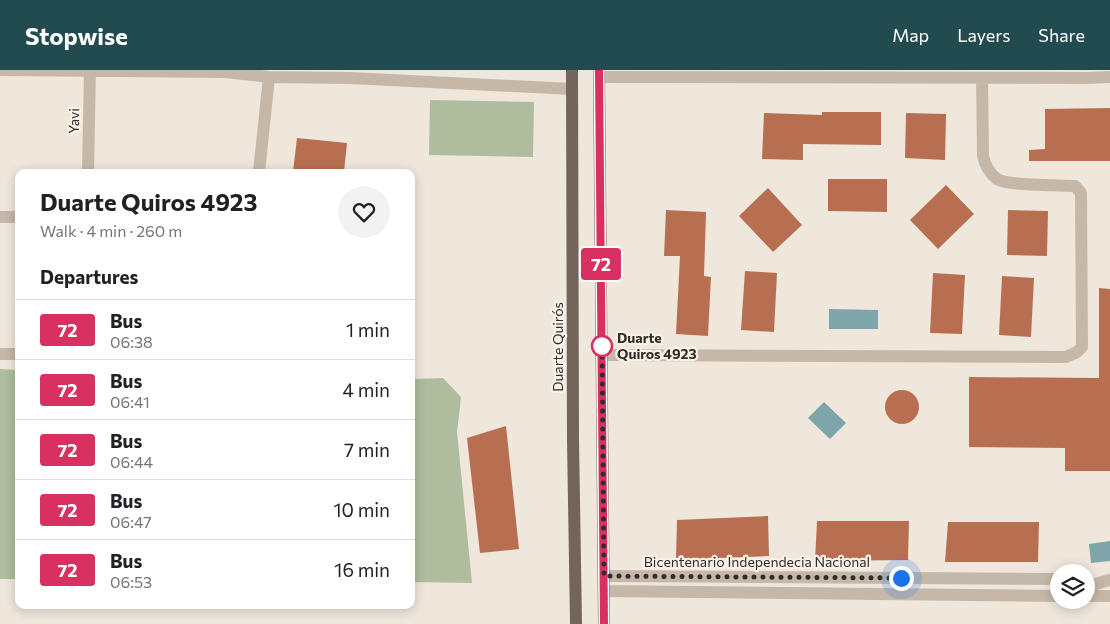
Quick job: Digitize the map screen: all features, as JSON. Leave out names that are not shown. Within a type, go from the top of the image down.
[{"type":"main road","name":"Duarte Quirós","points":[[572,70],[573,440],[576,624]]},
{"type":"main road","points":[[600,74],[604,624]]},
{"type":"street","points":[[0,70],[225,71],[269,77],[350,74],[572,89]]},
{"type":"street","name":"Yavi","points":[[88,169],[90,70]]},
{"type":"street","points":[[600,74],[982,78],[1110,77]]},
{"type":"street","points":[[259,169],[269,77]]},
{"type":"street","points":[[602,355],[1066,357],[1077,352],[1082,347],[1081,193],[1075,186],[1003,182],[991,173],[985,166],[983,156],[982,78]]},
{"type":"street","points":[[0,217],[15,217]]},
{"type":"street","points":[[0,354],[15,354]]},
{"type":"street","name":"Bicentenario Independecia Nacional","points":[[604,576],[1050,579]]},
{"type":"street","points":[[1095,580],[1110,580]]},
{"type":"street","points":[[1095,584],[1110,580]]},
{"type":"street","points":[[604,591],[1050,596]]},
{"type":"street","points":[[1095,596],[1110,596]]},
{"type":"green space","points":[[430,100],[534,102],[533,157],[429,155]]},
{"type":"green space","points":[[0,369],[15,370],[15,579],[0,579]]},
{"type":"green space","points":[[443,378],[461,397],[457,432],[472,583],[415,582],[415,379]]},
{"type":"water","points":[[829,309],[878,310],[878,329],[829,329]]},
{"type":"water","points":[[824,402],[846,423],[830,439],[808,418]]},
{"type":"water","points":[[1110,541],[1110,561],[1091,563],[1089,544]]},
{"type":"building","points":[[1110,108],[1110,161],[1029,161],[1029,150],[1045,149],[1045,109]]},
{"type":"building","points":[[822,112],[881,112],[881,145],[803,144],[803,160],[762,159],[764,113],[822,115]]},
{"type":"building","points":[[906,113],[946,114],[945,160],[905,158]]},
{"type":"building","points":[[297,138],[347,143],[344,169],[293,169]]},
{"type":"building","points":[[828,179],[887,179],[887,212],[828,211]]},
{"type":"building","points":[[946,185],[974,214],[938,249],[910,220]]},
{"type":"building","points":[[768,188],[802,225],[773,252],[739,216]]},
{"type":"building","points":[[666,210],[706,212],[704,276],[711,277],[708,336],[676,334],[680,256],[664,256]]},
{"type":"building","points":[[1008,210],[1048,211],[1047,256],[1007,255]]},
{"type":"building","points":[[745,271],[777,273],[774,332],[741,330]]},
{"type":"building","points":[[933,273],[965,275],[962,334],[930,333]]},
{"type":"building","points":[[1002,276],[1034,278],[1031,337],[999,335]]},
{"type":"building","points":[[1099,288],[1110,289],[1110,471],[1065,471],[1065,448],[969,447],[969,377],[1099,378]]},
{"type":"building","points":[[902,390],[914,395],[919,407],[914,419],[902,424],[890,419],[885,407],[890,395]]},
{"type":"building","points":[[506,426],[519,549],[480,553],[467,438]]},
{"type":"building","points":[[768,516],[769,556],[676,560],[677,520]]},
{"type":"building","points":[[817,521],[909,521],[908,560],[815,561]]},
{"type":"building","points":[[948,522],[1039,522],[1038,562],[945,562]]},
{"type":"bus line","name":"72","points":[[599,70],[604,624]]},
{"type":"place","name":"Duarte Quiros 4923","points":[[602,346]]},
{"type":"route","points":[[602,346],[602,338],[604,576],[901,578]]}]
